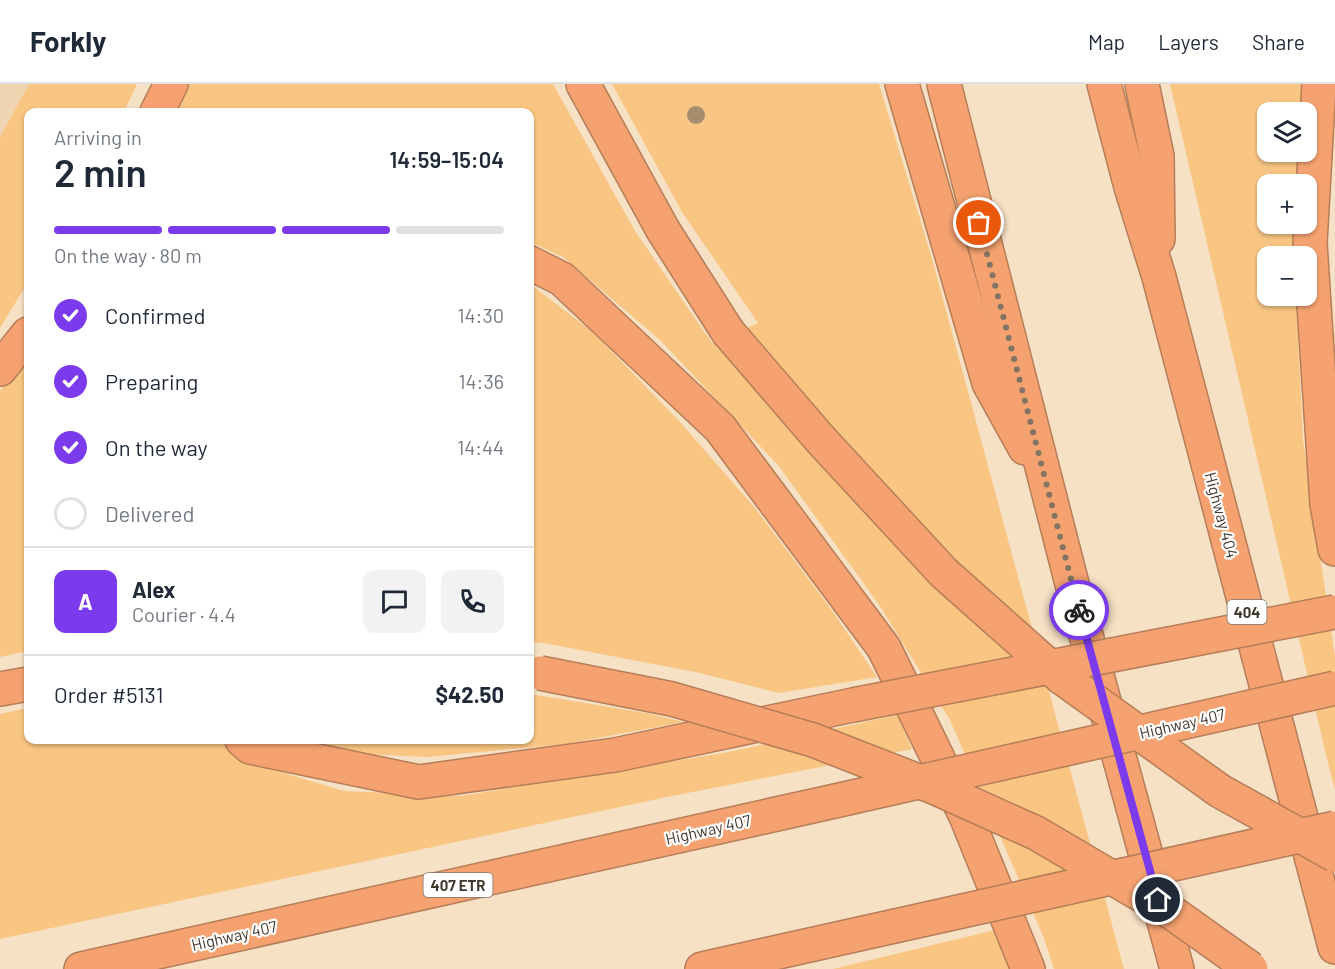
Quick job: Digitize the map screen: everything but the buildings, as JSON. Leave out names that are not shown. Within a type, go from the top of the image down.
[{"type":"highway","points":[[159,108],[171,84]]},
{"type":"highway","points":[[583,84],[663,230],[728,332],[821,440],[944,573],[1061,677],[1220,791],[1335,855]]},
{"type":"highway","points":[[902,84],[988,383],[1047,489]]},
{"type":"highway","points":[[944,84],[1047,489],[1177,969]]},
{"type":"highway","name":"Highway 404","points":[[1104,84],[1131,187],[1159,277],[1335,947]]},
{"type":"highway","points":[[1142,84],[1156,156],[1159,277]]},
{"type":"highway","points":[[1319,84],[1310,243],[1327,504],[1335,549]]},
{"type":"highway","points":[[534,265],[562,279],[720,428],[884,648],[966,816],[1028,969]]},
{"type":"highway","points":[[0,369],[24,339]]},
{"type":"highway","points":[[247,744],[250,747],[419,782],[615,754],[853,705],[1335,612]]},
{"type":"highway","points":[[535,672],[672,699],[802,736],[936,788],[1036,832],[1174,914],[1251,969]]},
{"type":"highway","points":[[0,689],[24,685]]},
{"type":"highway","name":"Highway 407","points":[[81,969],[1335,688]]},
{"type":"highway","points":[[702,969],[1335,828]]},
{"type":"shaded area","points":[[0,84],[29,84],[0,137]]},
{"type":"shaded area","points":[[29,84],[137,84],[126,108],[24,108],[24,289],[0,328],[0,137]]},
{"type":"shaded area","points":[[185,84],[553,84],[635,231],[712,343],[758,323],[682,212],[612,84],[879,84],[933,262],[1124,969],[1054,969],[1044,938],[950,720],[880,606],[778,465],[660,340],[563,257],[534,244],[534,108],[176,108]]},
{"type":"shaded area","points":[[1170,84],[1303,84],[1302,102],[1257,102],[1257,162],[1297,162],[1296,174],[1257,174],[1257,234],[1293,234],[1293,246],[1257,246],[1257,306],[1296,306],[1303,440],[1335,657],[1335,790]]},
{"type":"shaded area","points":[[534,287],[593,332],[680,422],[755,508],[833,612],[877,677],[779,693],[700,673],[534,642]]},
{"type":"shaded area","points":[[24,358],[24,652],[0,657],[0,391]]},
{"type":"shaded area","points":[[534,695],[646,713],[684,722],[566,744],[427,757],[365,754],[313,744],[534,744]]},
{"type":"shaded area","points":[[24,709],[24,744],[228,744],[267,768],[344,791],[461,796],[729,752],[897,715],[912,749],[667,797],[0,939],[0,714]]},
{"type":"shaded area","points":[[999,929],[1013,969],[833,969]]},
{"type":"way so far","points":[[979,223],[1079,610]]},
{"type":"route","points":[[1079,610],[1158,900]]}]
